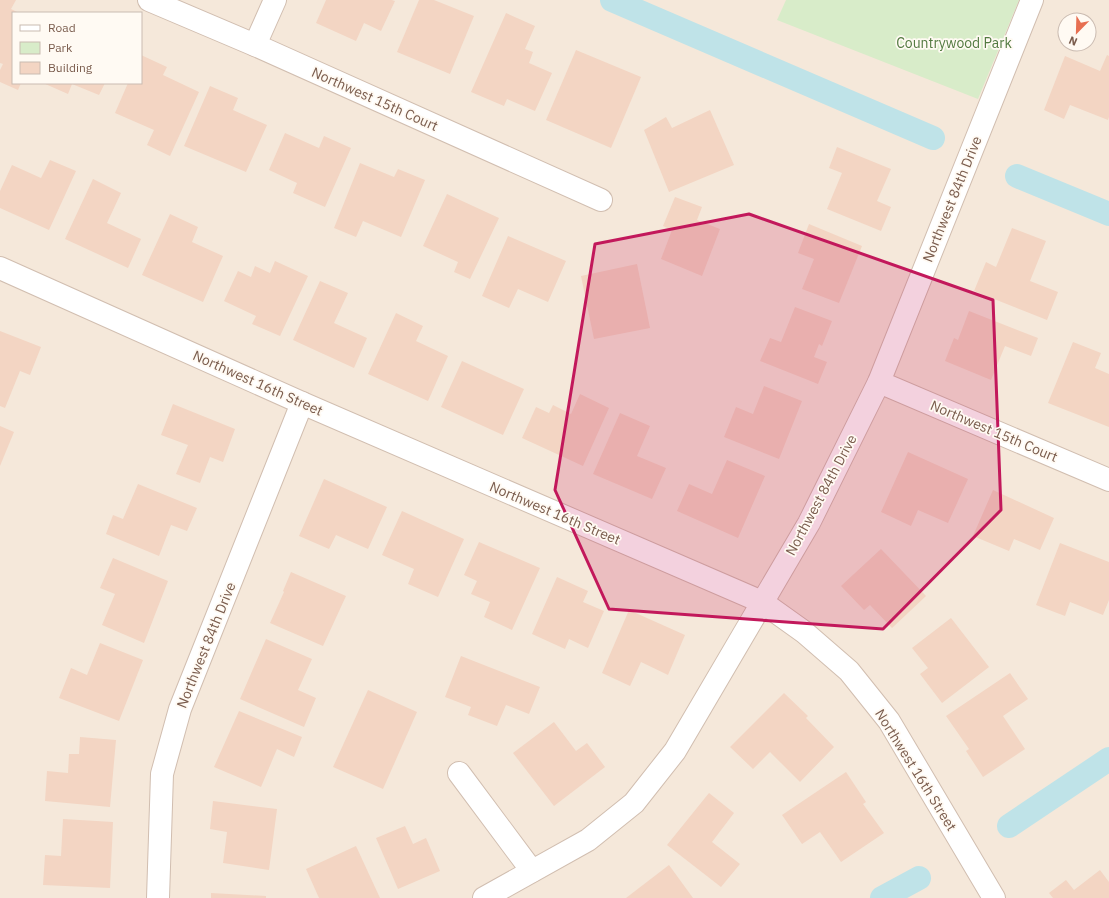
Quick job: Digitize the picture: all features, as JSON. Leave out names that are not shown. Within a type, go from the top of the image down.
[{"type":"street","name":"Northwest 15th Court","points":[[149,0],[255,45],[601,200]]},
{"type":"street","points":[[255,45],[275,0]]},
{"type":"street","name":"Northwest 84th Drive","points":[[484,898],[588,840],[634,802],[675,751],[809,523],[879,382],[1032,0]]},
{"type":"street","name":"Northwest 16th Street","points":[[0,268],[302,403],[762,602],[804,632],[849,671],[889,721],[994,898]]},
{"type":"street","name":"Northwest 15th Court","points":[[879,382],[1109,480]]},
{"type":"street","name":"Northwest 84th Drive","points":[[158,898],[162,774],[180,710],[302,403]]},
{"type":"street","points":[[459,773],[532,871]]},
{"type":"highlighted area","points":[[749,214],[993,300],[1001,510],[883,629],[609,609],[555,490],[595,244]]},
{"type":"shaded area","points":[[0,0],[1109,0],[1109,898],[0,898]]},
{"type":"green space","name":"Countrywood Park","points":[[786,0],[1019,0],[978,99],[777,20]]},
{"type":"building","points":[[0,0],[16,0],[11,9],[17,12],[12,12],[12,84],[21,84],[18,90],[0,82],[0,70],[3,64],[0,63]]},
{"type":"building","points":[[326,0],[395,1],[381,31],[364,23],[356,41],[316,23]]},
{"type":"building","points":[[419,0],[434,0],[474,16],[450,74],[397,52]]},
{"type":"building","points":[[506,13],[535,26],[525,49],[533,52],[529,63],[552,73],[535,111],[507,99],[504,106],[471,92]]},
{"type":"building","points":[[576,50],[641,77],[611,148],[546,120]]},
{"type":"building","points":[[142,55],[167,67],[163,75],[199,92],[170,156],[147,145],[154,130],[115,113],[128,84],[142,84]]},
{"type":"building","points":[[1107,55],[1109,56],[1108,120],[1070,105],[1064,119],[1044,110],[1065,56],[1100,71]]},
{"type":"building","points":[[45,84],[72,84],[68,94]]},
{"type":"building","points":[[72,84],[104,84],[99,95]]},
{"type":"building","points":[[210,86],[238,98],[233,110],[267,125],[246,172],[184,146]]},
{"type":"building","points":[[710,110],[734,165],[669,192],[644,130],[666,117],[672,128]]},
{"type":"building","points":[[285,133],[319,148],[324,136],[351,148],[325,207],[293,193],[297,183],[269,170]]},
{"type":"building","points":[[837,147],[891,169],[877,201],[891,207],[881,231],[827,209],[842,173],[829,168]]},
{"type":"building","points":[[50,160],[76,171],[49,230],[0,208],[0,191],[12,165],[41,178]]},
{"type":"building","points":[[360,163],[394,177],[398,169],[425,180],[401,237],[363,221],[356,237],[334,228]]},
{"type":"building","points":[[93,179],[121,193],[107,223],[141,239],[128,268],[65,239]]},
{"type":"building","points":[[447,194],[499,218],[470,279],[454,272],[458,262],[423,246]]},
{"type":"building","points":[[675,197],[702,207],[697,220],[720,229],[702,276],[661,259],[672,230],[663,226]]},
{"type":"building","points":[[170,214],[198,227],[192,242],[223,256],[203,302],[142,275]]},
{"type":"building","points":[[809,224],[862,246],[839,303],[802,289],[814,259],[798,253]]},
{"type":"building","points":[[1012,228],[1046,241],[1030,281],[1058,292],[1047,320],[974,291],[986,262],[996,267]]},
{"type":"building","points":[[508,236],[566,261],[548,302],[518,289],[509,308],[482,296]]},
{"type":"building","points":[[275,261],[308,276],[280,336],[252,324],[256,316],[224,301],[238,271],[251,277],[255,266],[270,273]]},
{"type":"building","points":[[637,264],[650,328],[594,339],[581,276]]},
{"type":"building","points":[[320,281],[348,293],[334,323],[367,338],[354,368],[293,340]]},
{"type":"building","points":[[795,307],[832,321],[822,346],[819,344],[814,357],[827,362],[818,384],[760,361],[770,338],[781,342]]},
{"type":"building","points":[[969,311],[1038,338],[1031,356],[1005,346],[991,380],[945,361],[954,338],[958,340]]},
{"type":"building","points":[[396,313],[423,326],[416,341],[448,356],[428,401],[368,374]]},
{"type":"building","points":[[0,331],[41,347],[30,375],[20,371],[5,408],[0,406]]},
{"type":"building","points":[[1073,342],[1101,353],[1095,368],[1109,374],[1109,427],[1048,403]]},
{"type":"building","points":[[462,361],[524,389],[503,435],[441,407]]},
{"type":"building","points":[[764,386],[802,401],[779,459],[724,437],[736,407],[753,414]]},
{"type":"building","points":[[580,394],[609,408],[583,466],[522,438],[536,407],[549,413],[553,405],[571,414]]},
{"type":"building","points":[[173,404],[235,429],[223,462],[210,457],[200,483],[176,474],[188,445],[161,435]]},
{"type":"building","points":[[620,413],[650,426],[637,456],[666,468],[652,499],[593,474]]},
{"type":"building","points":[[0,426],[14,432],[0,466]]},
{"type":"building","points":[[908,452],[968,479],[948,523],[918,510],[911,526],[881,512]]},
{"type":"building","points":[[727,460],[765,476],[738,538],[677,511],[689,484],[712,494]]},
{"type":"building","points":[[324,479],[387,507],[368,549],[336,535],[329,549],[299,536]]},
{"type":"building","points":[[138,484],[197,508],[187,531],[171,525],[159,556],[106,534],[113,515],[123,519]]},
{"type":"building","points":[[993,490],[1054,518],[1040,550],[1014,539],[1009,551],[973,536]]},
{"type":"building","points":[[402,511],[464,539],[438,597],[408,584],[414,569],[382,555]]},
{"type":"building","points":[[479,542],[540,568],[512,630],[484,617],[490,602],[471,594],[477,581],[464,575]]},
{"type":"building","points":[[1060,543],[1109,562],[1109,600],[1103,615],[1070,602],[1065,616],[1036,605]]},
{"type":"building","points":[[881,549],[926,596],[892,628],[870,605],[864,610],[841,586]]},
{"type":"building","points":[[113,558],[168,581],[144,643],[102,625],[115,594],[100,588]]},
{"type":"building","points":[[291,572],[346,596],[323,646],[270,623]]},
{"type":"building","points":[[557,577],[588,591],[583,602],[604,611],[588,648],[569,639],[565,649],[532,634]]},
{"type":"building","points":[[629,610],[685,635],[668,675],[641,662],[630,686],[602,673]]},
{"type":"building","points":[[951,618],[989,667],[942,703],[920,674],[928,668],[912,648]]},
{"type":"building","points":[[266,639],[312,659],[298,690],[316,698],[304,727],[240,699]]},
{"type":"building","points":[[100,643],[143,660],[119,721],[59,698],[71,668],[87,675]]},
{"type":"building","points":[[461,656],[540,687],[529,714],[506,705],[497,726],[468,715],[471,707],[445,697]]},
{"type":"building","points":[[1010,673],[1028,699],[1003,716],[1025,749],[983,777],[966,751],[969,749],[946,716]]},
{"type":"building","points":[[368,690],[417,712],[383,789],[333,767]]},
{"type":"building","points":[[784,693],[808,716],[806,718],[834,747],[800,782],[770,752],[753,769],[730,747]]},
{"type":"building","points":[[239,711],[302,737],[294,757],[277,749],[261,787],[214,767]]},
{"type":"building","points":[[554,722],[576,751],[587,743],[605,767],[554,806],[513,753]]},
{"type":"building","points":[[80,737],[116,740],[110,807],[45,801],[47,771],[68,773],[69,754],[79,754]]},
{"type":"building","points":[[846,772],[866,802],[863,804],[884,833],[841,862],[820,832],[802,844],[782,815]]},
{"type":"building","points":[[709,793],[734,813],[712,842],[740,864],[721,887],[667,845]]},
{"type":"building","points":[[213,801],[277,809],[269,870],[223,863],[227,832],[210,829]]},
{"type":"building","points":[[63,819],[113,822],[110,888],[43,885],[45,855],[61,856]]},
{"type":"building","points":[[405,826],[413,844],[426,838],[440,871],[398,889],[376,838]]},
{"type":"building","points":[[356,846],[380,898],[319,898],[306,869]]},
{"type":"building","points":[[669,865],[693,898],[626,898]]},
{"type":"building","points":[[1100,870],[1109,882],[1109,898],[1053,898],[1049,893],[1066,880],[1074,890]]},
{"type":"building","points":[[211,893],[266,896],[266,898],[211,898]]},
{"type":"waterway","points":[[612,0],[933,138]]},
{"type":"waterway","points":[[1017,176],[1109,214]]},
{"type":"waterway","points":[[1009,826],[1109,759]]},
{"type":"waterway","points":[[882,898],[919,878]]}]
